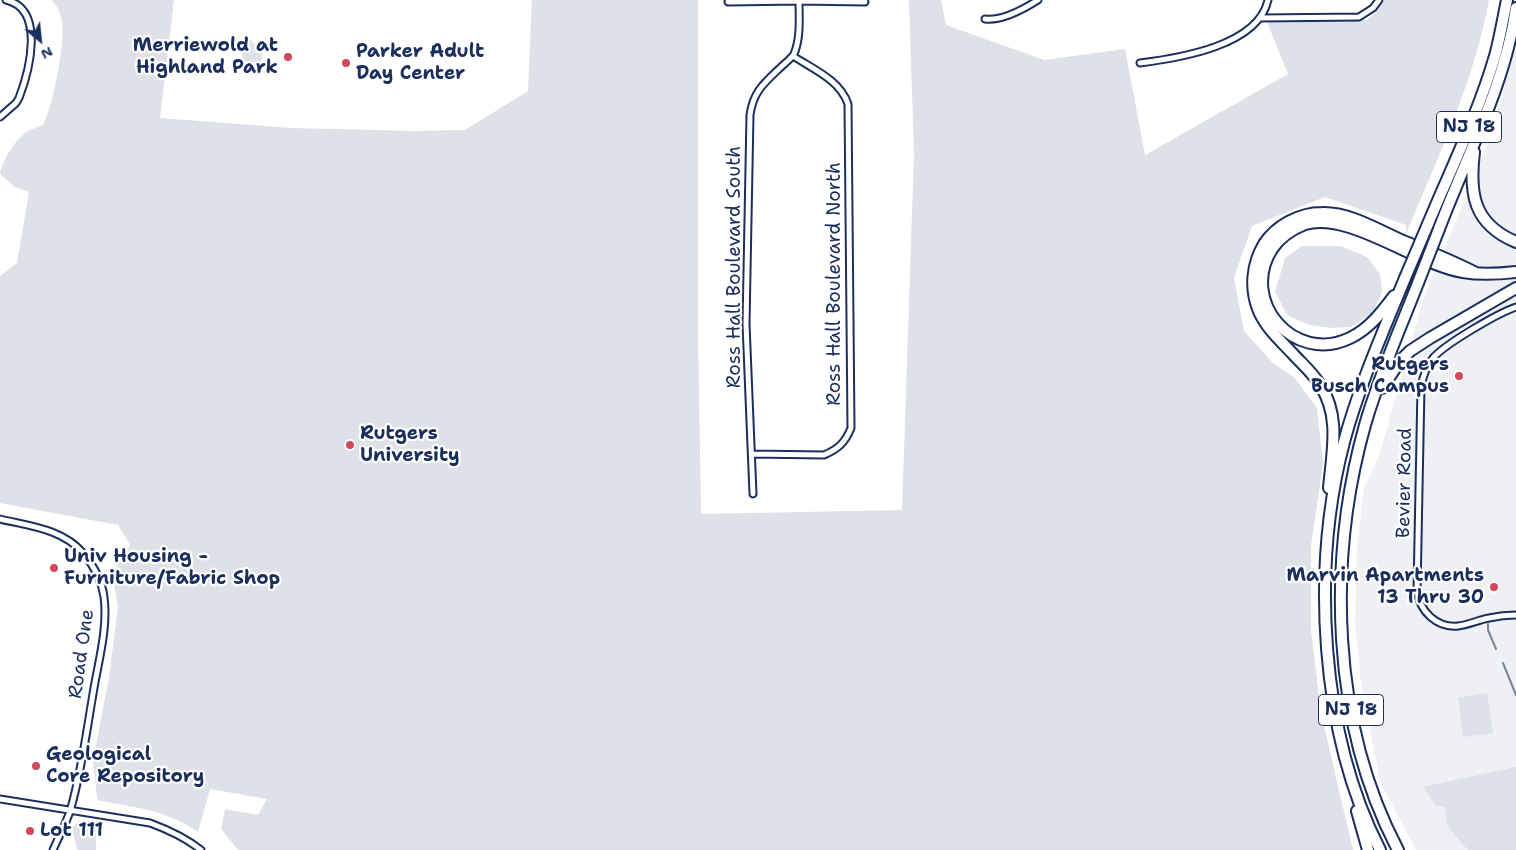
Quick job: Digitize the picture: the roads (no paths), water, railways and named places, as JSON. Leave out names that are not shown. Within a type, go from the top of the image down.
[{"type":"highway","points":[[1498,41],[1497,28],[1501,0]]},
{"type":"highway","name":"NJ 18","points":[[1380,850],[1362,808],[1350,771],[1334,700],[1326,626],[1326,558],[1332,500],[1344,443],[1358,394],[1478,105],[1498,41],[1507,0]]},
{"type":"highway","name":"NJ 18","points":[[1398,850],[1376,801],[1363,762],[1350,705],[1342,642],[1341,592],[1344,532],[1353,473],[1372,404],[1503,65],[1516,8]]},
{"type":"highway","points":[[1475,140],[1472,188],[1476,204],[1487,222],[1504,236],[1516,242]]},
{"type":"highway","points":[[1332,500],[1329,490],[1334,434],[1332,410],[1317,380],[1271,330],[1258,310],[1253,291],[1253,280],[1256,261],[1263,246],[1273,234],[1292,220],[1314,213],[1334,214],[1388,234],[1476,273]]},
{"type":"highway","points":[[1404,281],[1384,310],[1360,332],[1342,341],[1320,344],[1295,338],[1275,321],[1264,298],[1262,278],[1268,256],[1282,238],[1298,227],[1319,222],[1345,225],[1462,272],[1491,274],[1516,272]]},
{"type":"highway","points":[[1372,404],[1400,361],[1410,351],[1516,288]]},
{"type":"highway","points":[[1350,771],[1351,792],[1368,850]]},
{"type":"street","points":[[0,1],[6,0],[20,6],[26,14],[30,26],[31,45],[19,98],[15,104],[0,116]]},
{"type":"street","points":[[728,2],[799,0],[865,2]]},
{"type":"street","points":[[793,56],[799,27],[799,0]]},
{"type":"street","points":[[985,19],[992,20],[1019,10],[1038,0]]},
{"type":"street","points":[[1140,63],[1188,56],[1214,48],[1242,33],[1260,18],[1268,0]]},
{"type":"street","points":[[1260,18],[1359,17],[1373,8],[1379,0]]},
{"type":"street","name":"Ross Hall Boulevard North","points":[[752,454],[824,455],[842,445],[847,439],[850,428],[848,104],[843,93],[833,82],[793,56]]},
{"type":"street","name":"Ross Hall Boulevard South","points":[[753,494],[746,324],[750,115],[753,97],[793,56]]},
{"type":"street","name":"Bevier Road","points":[[1516,307],[1499,314],[1443,348],[1433,357],[1425,372],[1422,387],[1417,591],[1420,602],[1427,614],[1434,620],[1446,625],[1459,626],[1486,618],[1516,614]]},
{"type":"street","name":"Road One","points":[[0,519],[42,529],[71,541],[92,564],[100,579],[104,597],[105,615],[85,738],[71,809],[53,850]]},
{"type":"street","points":[[0,799],[150,823],[187,839],[201,850]]},
{"type":"waterway","points":[[1488,624],[1488,630],[1496,649]]},
{"type":"waterway","points":[[1503,663],[1516,695]]},
{"type":"place","name":"Merriewold at Highland Park","points":[[288,57]]},
{"type":"place","name":"Parker Adult Day Center","points":[[346,63]]},
{"type":"place","name":"Rutgers Busch Campus","points":[[1459,376]]},
{"type":"place","name":"Rutgers University","points":[[350,445]]},
{"type":"place","name":"Univ Housing - Furniture/Fabric Shop","points":[[54,568]]},
{"type":"place","name":"Marvin Apartments 13 Thru 30","points":[[1494,587]]},
{"type":"place","name":"Geological Core Repository","points":[[36,766]]},
{"type":"place","name":"Lot 111","points":[[30,831]]}]
